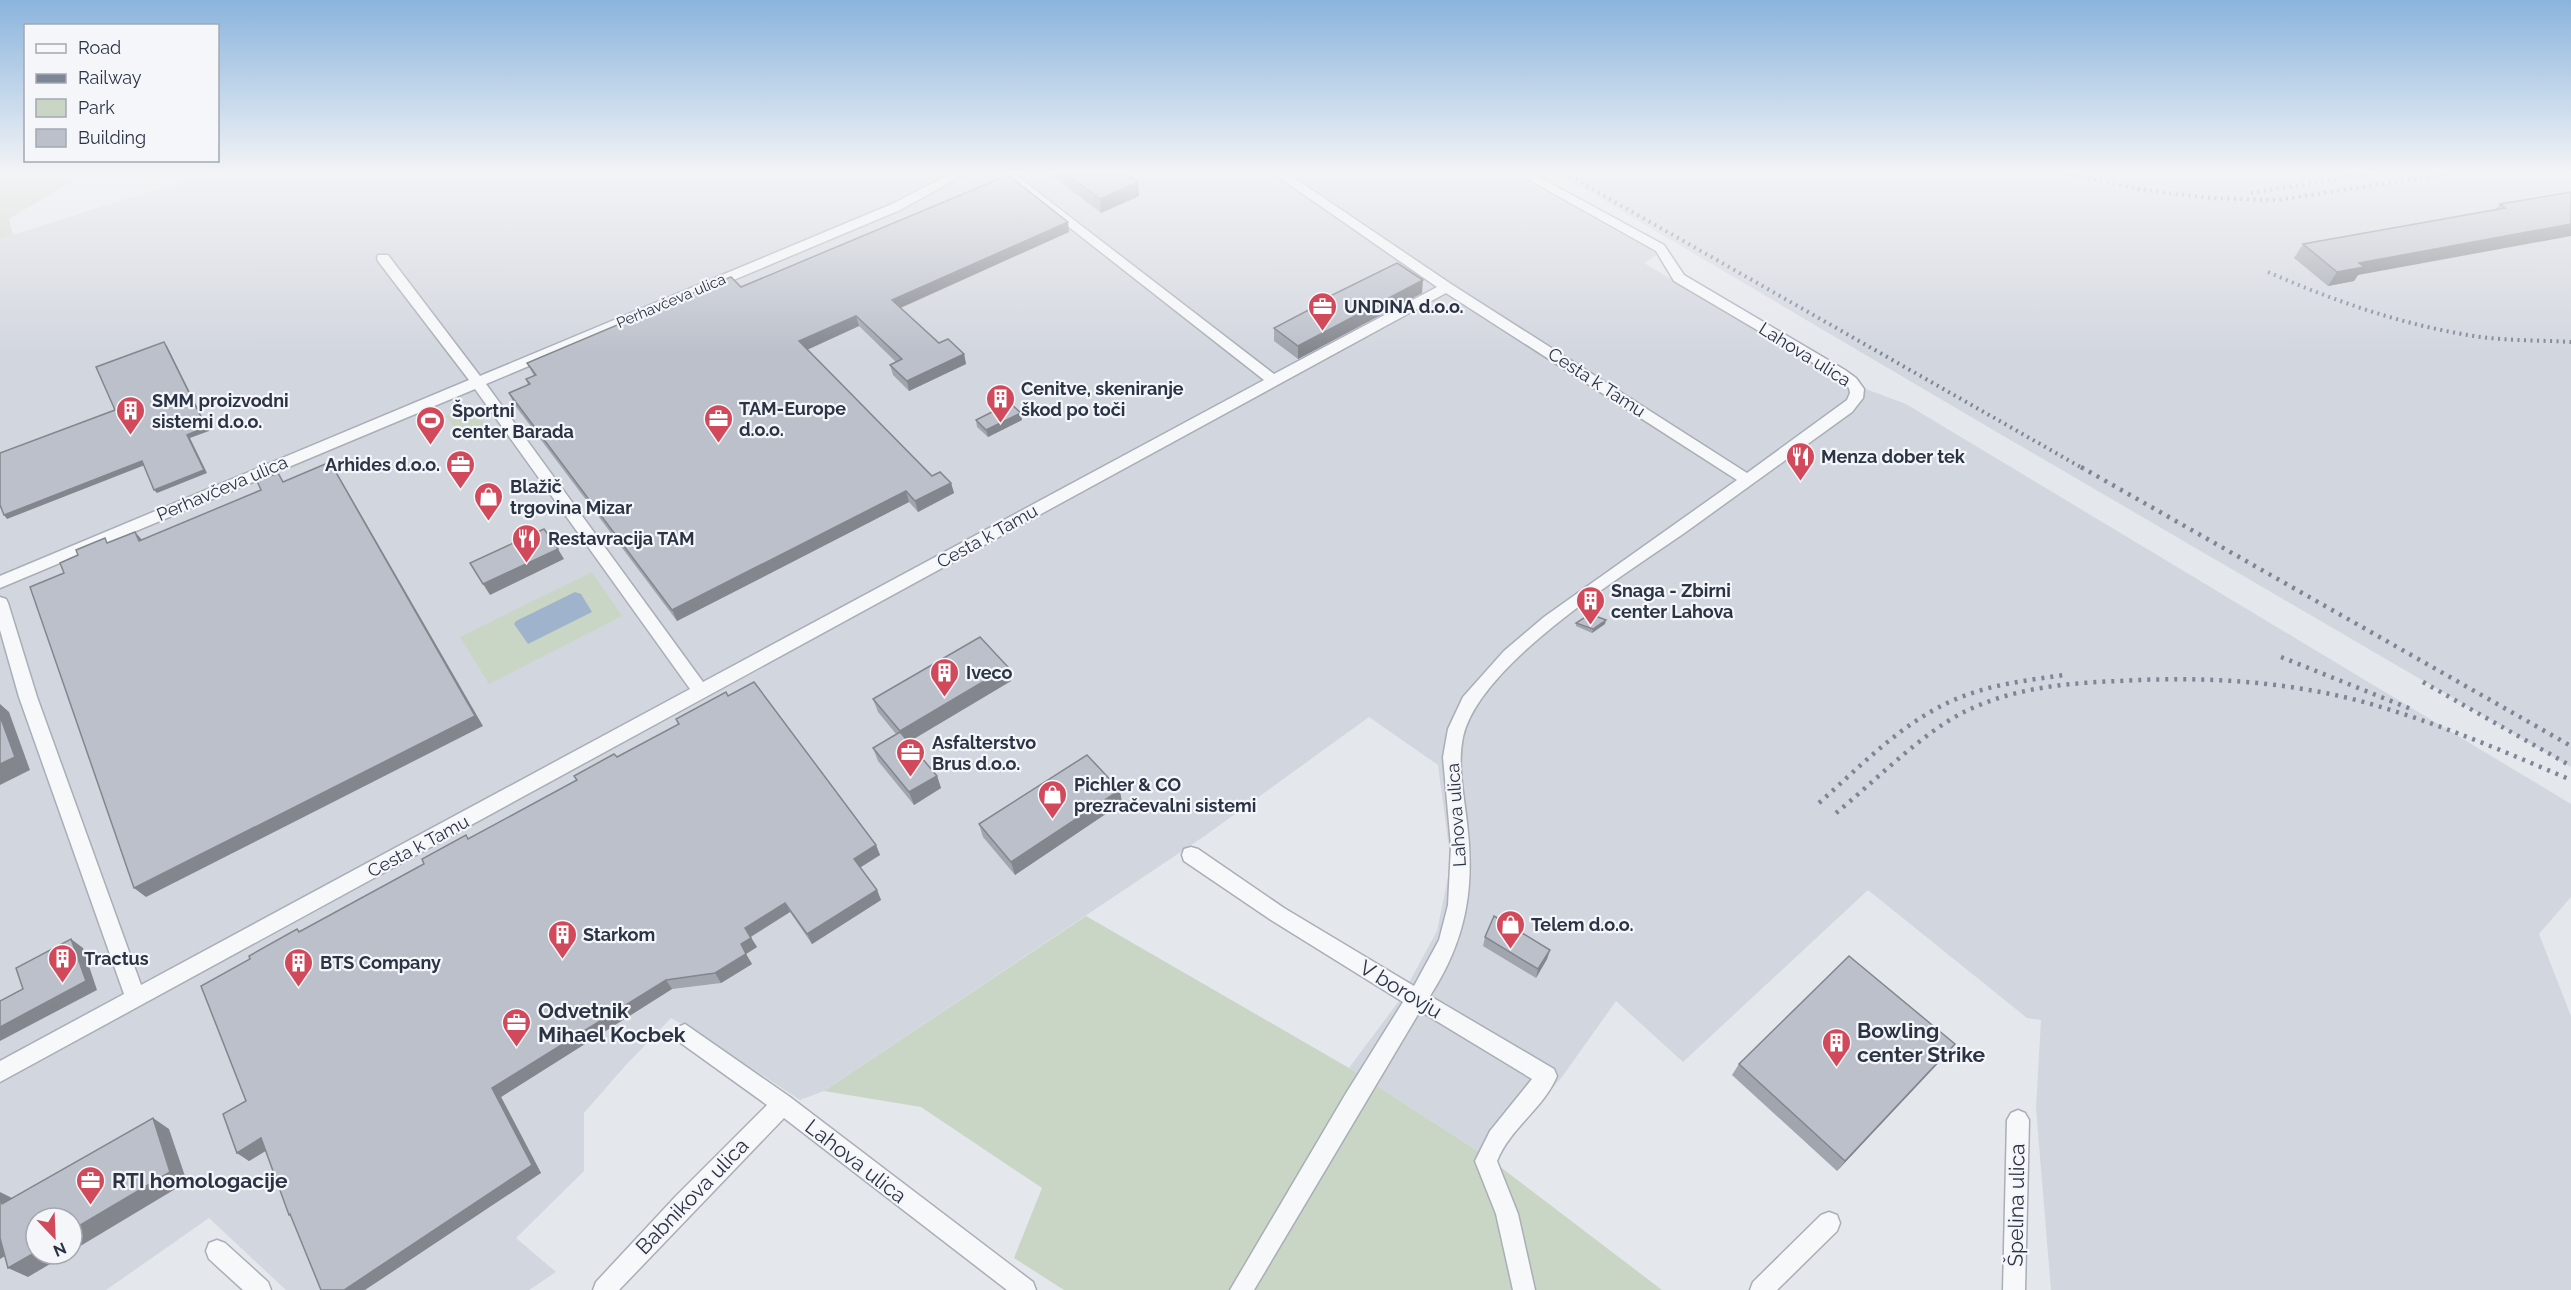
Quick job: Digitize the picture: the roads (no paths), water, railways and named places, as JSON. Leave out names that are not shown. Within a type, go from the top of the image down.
[{"type":"street","name":"Perhavčeva ulica","points":[[0,582],[833,233]]},
{"type":"street","points":[[1084,233],[1274,381]]},
{"type":"street","name":"Cesta k Tamu","points":[[1366,233],[1748,480]]},
{"type":"street","name":"Lahova ulica","points":[[1241,1290],[1439,961],[1454,925],[1462,861],[1451,767],[1452,752],[1461,718],[1473,696],[1515,651],[1593,590],[1847,409],[1857,398],[1857,386],[1840,373],[1686,282],[1674,272],[1669,258],[1660,248],[1633,233]]},
{"type":"street","points":[[383,258],[477,381],[700,691]]},
{"type":"street","name":"Cesta k Tamu","points":[[0,1072],[1446,286]]},
{"type":"street","points":[[0,603],[28,697],[136,999]]},
{"type":"street","name":"V borovju","points":[[1191,855],[1264,905],[1416,1000],[1547,1076],[1497,1138],[1486,1161],[1507,1214],[1524,1290]]},
{"type":"street","name":"Lahova ulica","points":[[685,1034],[783,1104],[1025,1290]]},
{"type":"street","name":"Babnikova ulica","points":[[604,1290],[684,1204],[783,1104]]},
{"type":"street","name":"Špelina ulica","points":[[2014,1290],[2018,1120]]},
{"type":"street","points":[[1761,1290],[1829,1223]]},
{"type":"street","points":[[217,1251],[260,1290]]},
{"type":"water","points":[[575,592],[581,594],[592,612],[528,644],[514,624],[516,621]]},
{"type":"railway","points":[[1670,233],[2084,469]]},
{"type":"railway","points":[[2268,272],[2318,293],[2395,319],[2486,338],[2571,342]]},
{"type":"railway","points":[[2081,467],[2571,746]]},
{"type":"railway","points":[[2281,657],[2411,709]]},
{"type":"railway","points":[[1819,803],[1868,758],[1903,730],[1941,706],[1986,689],[2064,675]]},
{"type":"railway","points":[[1836,813],[1915,745],[1964,712],[2020,692],[2079,683],[2119,681],[2182,679],[2246,682],[2340,696],[2447,729],[2571,780]]},
{"type":"railway","points":[[2423,682],[2571,766]]},
{"type":"place","name":"UNDINA d.o.o.","points":[[1323,332]]},
{"type":"place","name":"Cenitve, skeniranje škod po toči","points":[[1000,424]]},
{"type":"place","name":"SMM proizvodni sistemi d.o.o.","points":[[131,436]]},
{"type":"place","name":"TAM-Europe d.o.o.","points":[[718,444]]},
{"type":"place","name":"Športni center Barada","points":[[431,446]]},
{"type":"place","name":"Menza dober tek","points":[[1800,482]]},
{"type":"place","name":"Arhides d.o.o.","points":[[461,490]]},
{"type":"place","name":"Blažič trgovina Mizar","points":[[489,522]]},
{"type":"place","name":"Restavracija TAM","points":[[527,564]]},
{"type":"place","name":"Snaga - Zbirni center Lahova","points":[[1590,626]]},
{"type":"place","name":"Iveco","points":[[945,698]]},
{"type":"place","name":"Asfalterstvo Brus d.o.o.","points":[[911,778]]},
{"type":"place","name":"Pichler & CO prezračevalni sistemi","points":[[1053,820]]},
{"type":"place","name":"Telem d.o.o.","points":[[1510,950]]},
{"type":"place","name":"Starkom","points":[[562,960]]},
{"type":"place","name":"Tractus","points":[[63,984]]},
{"type":"place","name":"BTS Company","points":[[299,988]]},
{"type":"place","name":"Odvetnik Mihael Kocbek","points":[[517,1048]]},
{"type":"place","name":"Bowling center Strike","points":[[1836,1068]]},
{"type":"place","name":"RTI homologacije","points":[[91,1206]]}]
